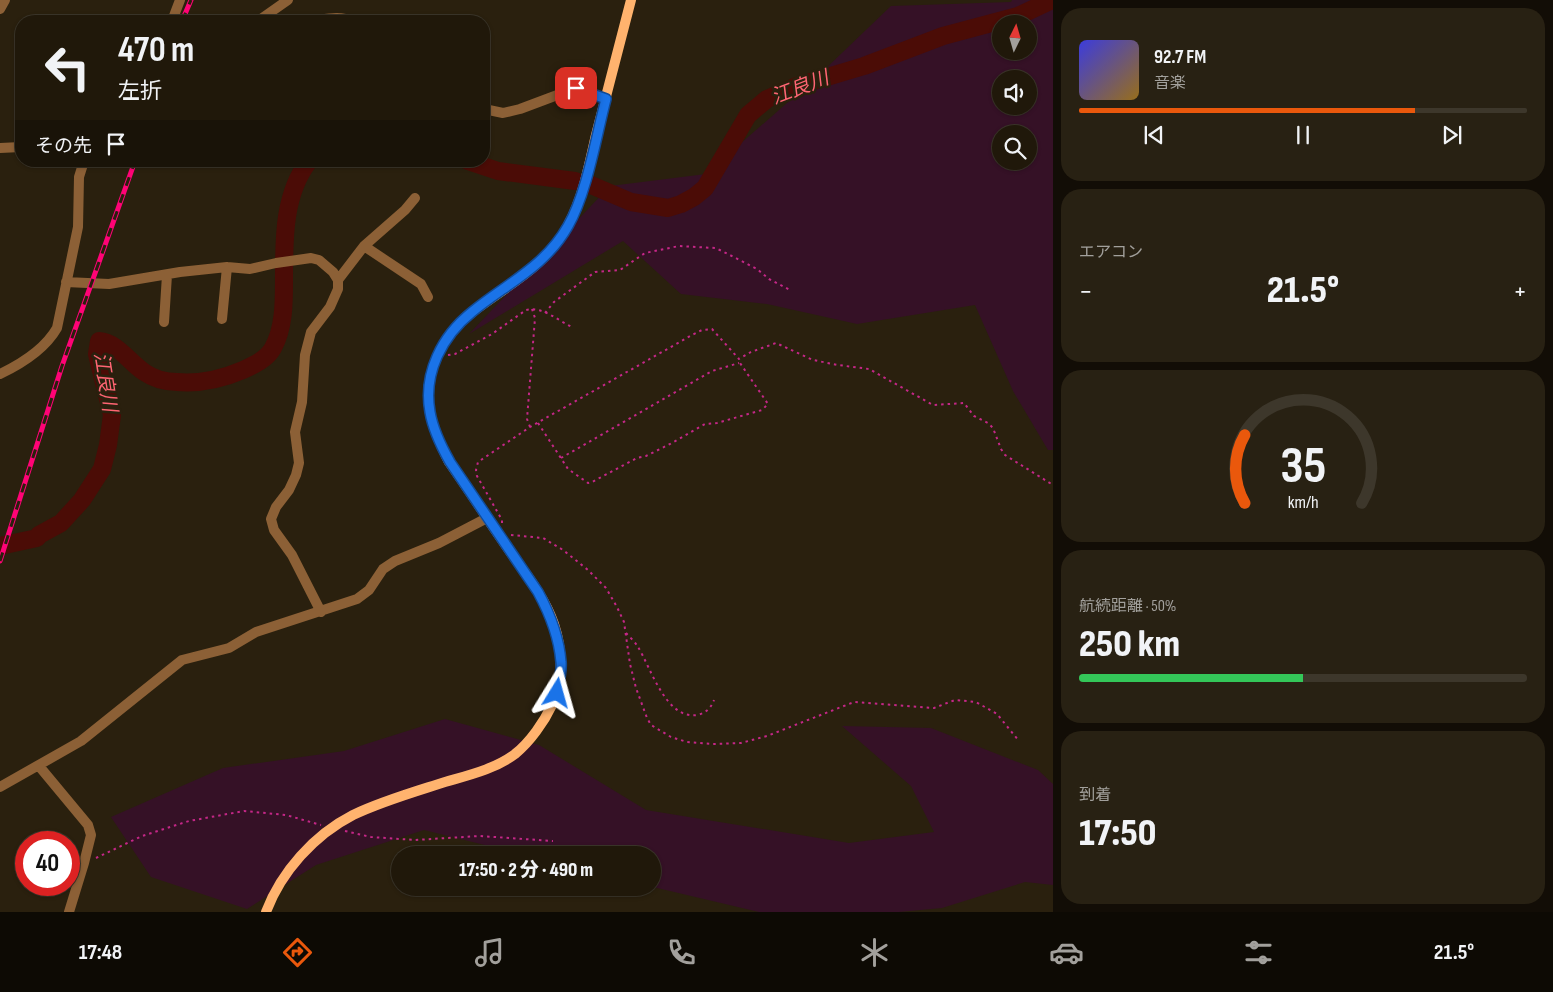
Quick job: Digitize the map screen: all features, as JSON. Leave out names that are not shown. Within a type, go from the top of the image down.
[{"type":"street","points":[[0,9],[5,0]]},
{"type":"street","points":[[174,15],[180,0]]},
{"type":"street","points":[[267,15],[288,0]]},
{"type":"street","points":[[266,912],[276,888],[298,859],[316,841],[333,828],[351,816],[379,803],[484,770],[515,754],[531,737],[547,715],[557,693],[561,663],[554,626],[538,592],[450,462],[438,440],[430,413],[431,373],[436,357],[444,343],[462,321],[473,311],[519,280],[540,262],[568,226],[582,190],[631,0]]},
{"type":"street","points":[[490,110],[503,113],[520,109],[576,88],[606,99]]},
{"type":"street","points":[[0,148],[15,147]]},
{"type":"street","points":[[0,374],[29,357],[52,338],[57,328],[78,227],[78,177],[82,167]]},
{"type":"street","points":[[338,280],[364,246],[405,210],[415,198]]},
{"type":"street","points":[[364,246],[421,284],[428,297]]},
{"type":"street","points":[[66,282],[109,284],[166,274],[227,267],[250,269],[311,258],[319,260],[333,272],[338,280],[335,299],[311,332],[307,343],[302,402],[295,432],[299,463],[289,490],[276,507],[271,520],[274,530],[292,555],[320,612]]},
{"type":"street","points":[[222,319],[227,267]]},
{"type":"street","points":[[164,322],[166,274]]},
{"type":"street","points":[[0,787],[81,742],[182,660],[229,648],[256,632],[357,599],[369,590],[383,569],[395,561],[487,518]]},
{"type":"street","points":[[39,766],[88,824],[91,835],[69,912]]},
{"type":"path","points":[[545,313],[554,302],[595,272],[620,270],[645,253],[679,246],[715,248],[757,268],[769,279],[790,290]]},
{"type":"path","points":[[530,427],[527,419],[535,318],[532,309]]},
{"type":"path","points":[[436,357],[455,354],[492,334],[526,310],[540,309],[572,327]]},
{"type":"path","points":[[538,424],[568,469],[588,483],[637,458],[646,456],[670,444],[705,424],[717,423],[762,410],[768,404],[739,359],[712,329],[702,330],[530,427],[481,460],[476,466],[477,476],[502,520],[498,534],[516,534],[543,538],[563,550],[588,570],[606,588],[624,622],[630,664],[636,688],[651,725],[671,737],[687,742],[713,744],[741,742],[767,736],[854,702],[934,708],[955,700],[976,702],[997,714],[1019,741]]},
{"type":"path","points":[[739,359],[751,352],[776,343],[813,360],[869,369],[934,405],[964,402],[974,416],[988,423],[993,428],[1001,450],[1005,455],[1053,485]]},
{"type":"path","points":[[560,458],[712,372],[740,363]]},
{"type":"path","points":[[626,632],[637,645],[667,701],[675,709],[694,715],[702,714],[707,711],[714,700]]},
{"type":"path","points":[[84,863],[142,836],[188,821],[244,811],[286,815],[371,837],[414,840],[480,836],[553,840]]},
{"type":"shaded area","points":[[1012,0],[1053,0],[1053,450],[1048,450],[1013,391],[975,305],[857,324],[767,304],[681,294],[623,241],[469,334],[610,186],[706,174],[820,74],[891,6],[1011,2]]},
{"type":"shaded area","points":[[445,719],[539,745],[646,810],[849,843],[934,832],[911,786],[842,726],[931,728],[1038,770],[1053,784],[1053,885],[1025,882],[942,908],[899,912],[759,912],[661,889],[661,846],[489,846],[424,830],[316,865],[247,909],[151,877],[111,817],[223,768],[344,751]]},
{"type":"waterway","name":"江良川","points":[[591,185],[631,202],[668,208],[681,204],[705,188],[748,115],[767,99],[797,86],[864,66],[943,36],[1018,16],[1052,0]]},
{"type":"waterway","name":"江良川","points":[[0,546],[37,538],[61,523],[82,500],[102,469],[108,445],[112,415],[97,354],[99,341],[112,345],[148,374],[160,380],[173,382],[202,381],[227,376],[256,364],[270,352],[277,340],[283,315],[284,250],[287,218],[294,188],[305,167]]},
{"type":"waterway","name":"江良川","points":[[486,167],[498,171],[575,181]]},
{"type":"railway","points":[[185,15],[191,0]]},
{"type":"railway","points":[[0,561],[62,366],[133,167]]},
{"type":"route","points":[[557,693],[561,663],[554,626],[548,610],[538,592],[450,462],[438,440],[430,413],[429,401],[431,373],[436,357],[452,332],[473,311],[519,280],[540,262],[568,226],[582,190],[606,99],[576,88]]}]
